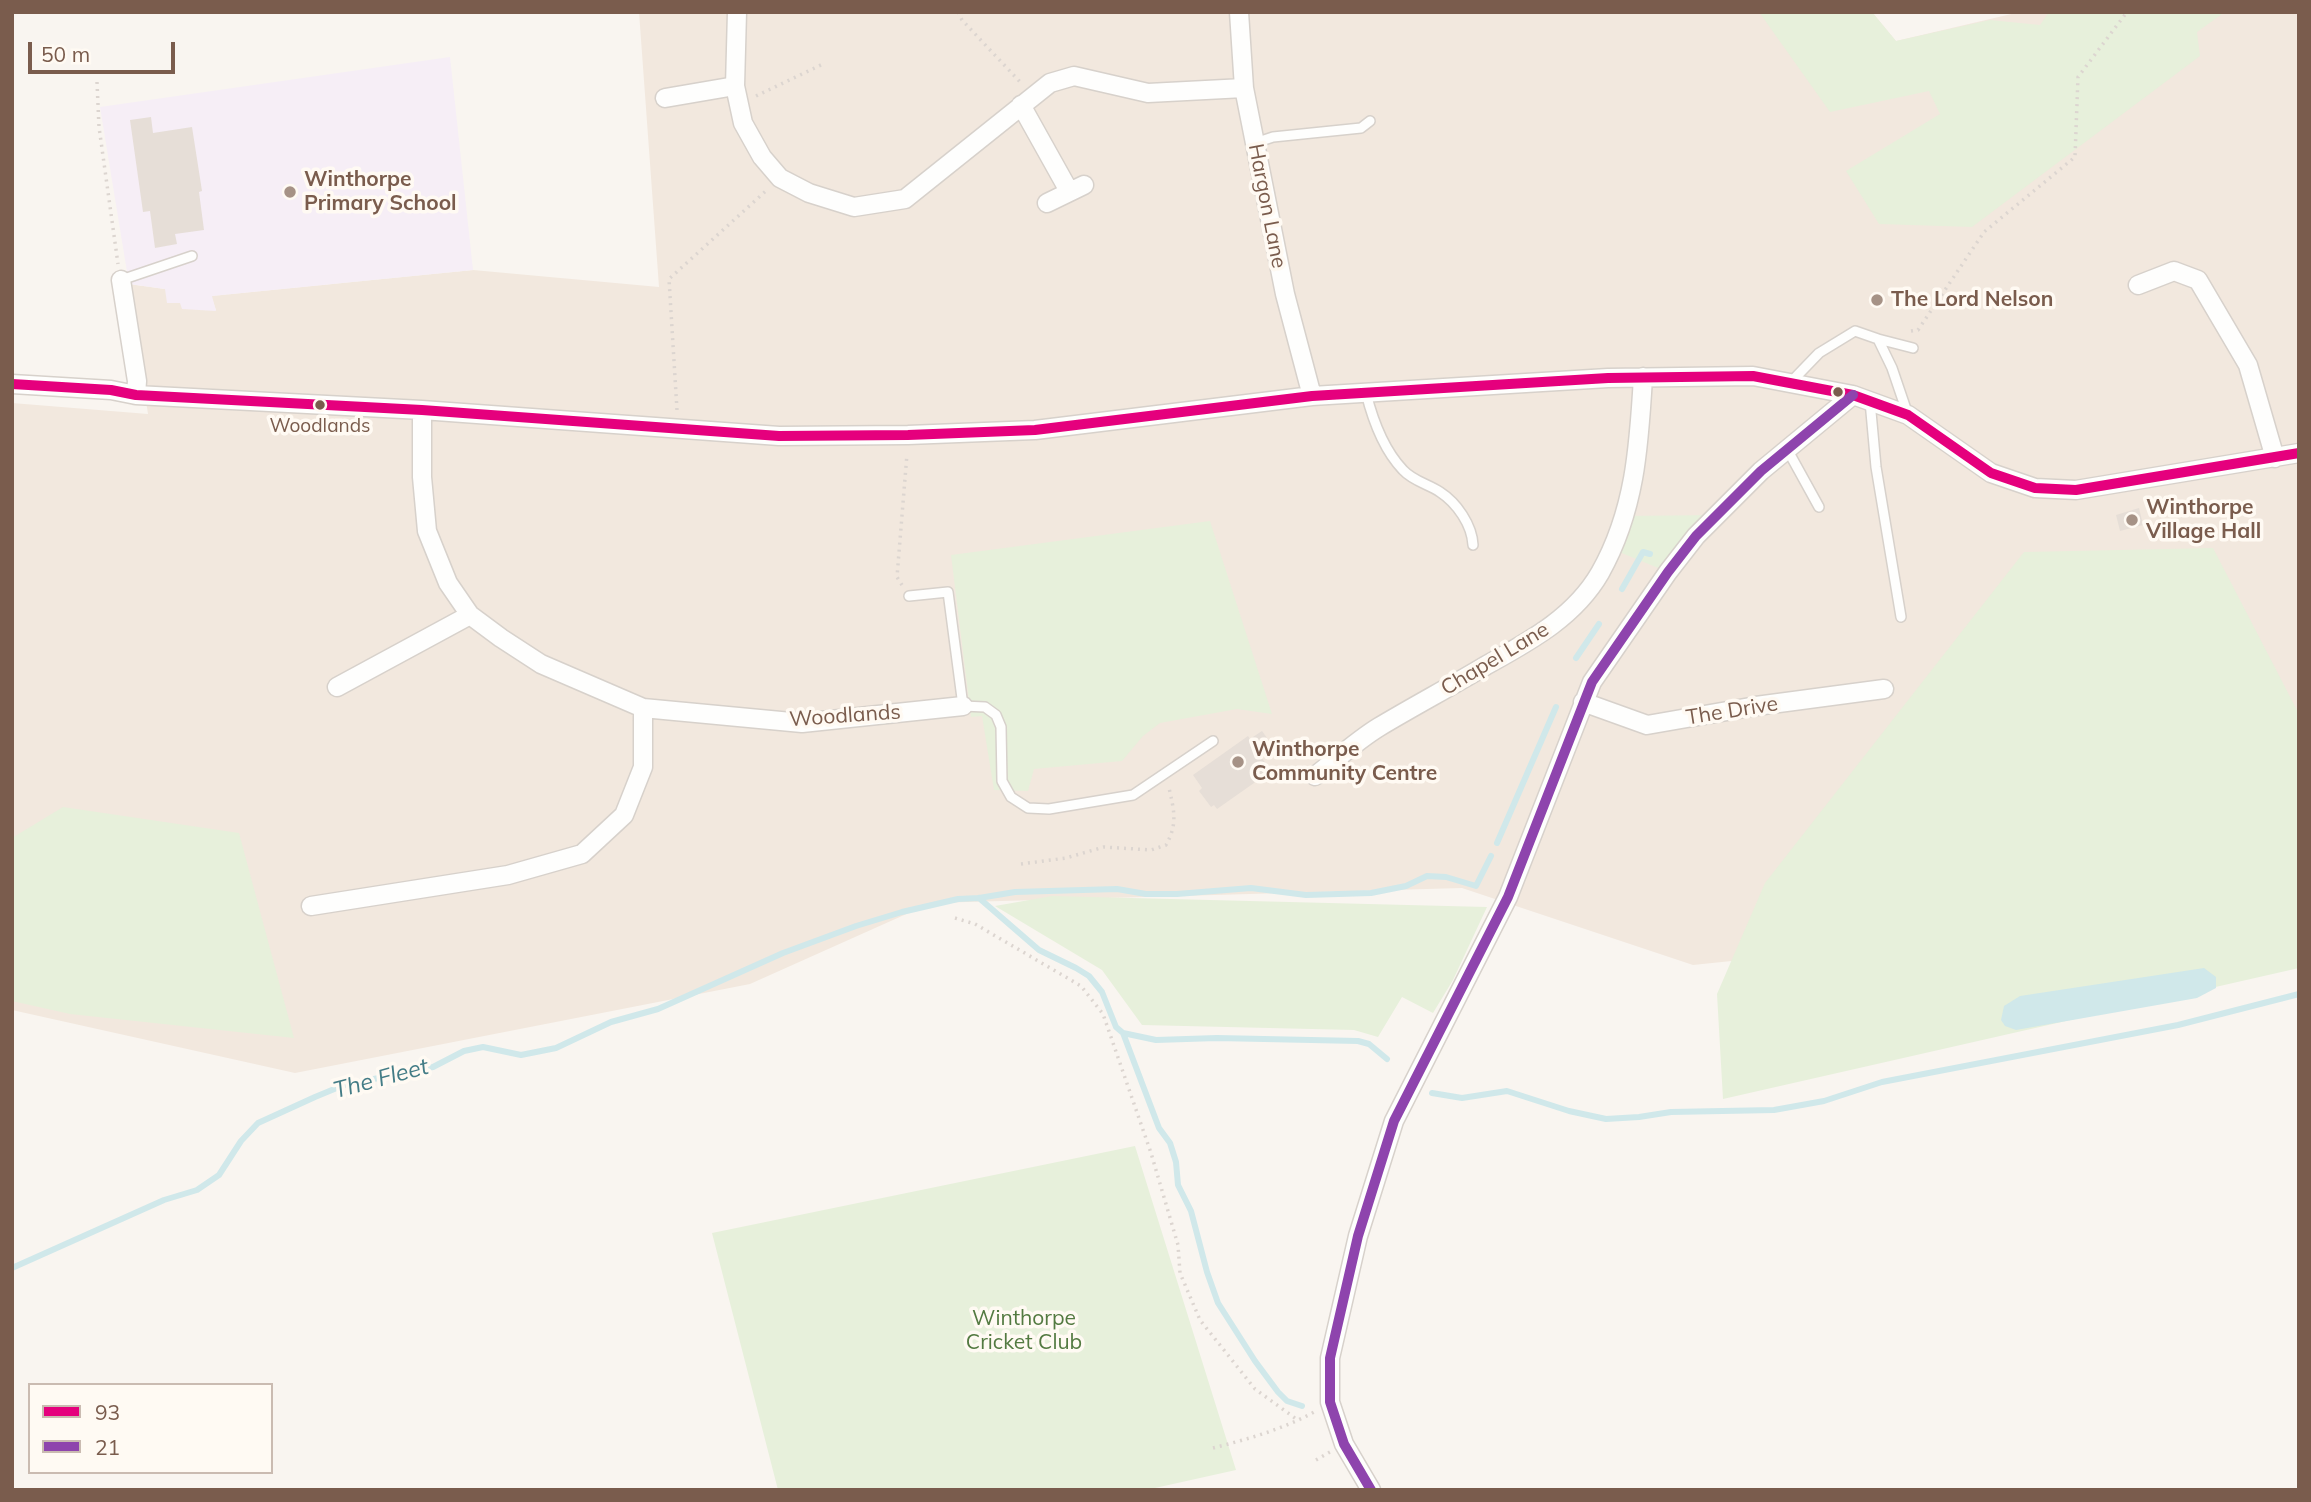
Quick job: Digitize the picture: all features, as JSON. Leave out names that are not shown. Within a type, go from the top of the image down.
[{"type":"street","points":[[737,12],[735,86],[743,123],[762,157],[780,178],[809,193],[855,208],[905,199],[1050,83],[1074,76],[1148,93],[1244,88]]},
{"type":"street","name":"Hargon Lane","points":[[1239,12],[1244,88],[1285,294],[1312,396]]},
{"type":"street","points":[[665,98],[735,86]]},
{"type":"street","points":[[1027,100],[1077,188],[1047,203]]},
{"type":"street","points":[[2138,285],[2174,271],[2198,280],[2248,365],[2275,458]]},
{"type":"street","points":[[121,280],[137,381],[136,395]]},
{"type":"street","points":[[12,384],[111,390],[136,395],[422,410],[779,436],[1035,430],[1312,396],[1643,377],[1753,376],[1861,398],[1908,415],[1991,473],[2035,488],[2076,490],[2299,453]]},
{"type":"street","name":"Chapel Lane","points":[[1315,776],[1376,729],[1530,641],[1557,622],[1585,595],[1612,549],[1631,491],[1639,441],[1643,377]]},
{"type":"street","points":[[1371,1490],[1344,1444],[1330,1402],[1330,1359],[1355,1250],[1394,1121],[1508,897],[1592,682],[1696,536],[1787,449],[1861,398]]},
{"type":"street","name":"Woodlands","points":[[422,410],[422,477],[427,531],[448,583],[470,614],[500,638],[541,664],[643,708],[802,723],[963,706]]},
{"type":"street","points":[[337,687],[470,614]]},
{"type":"street","name":"The Drive","points":[[1584,702],[1647,725],[1756,705],[1884,690]]},
{"type":"street","points":[[311,906],[508,876],[582,853],[624,815],[643,768],[643,708]]},
{"type":"lane","points":[[1255,143],[1273,137],[1361,128],[1370,121]]},
{"type":"lane","points":[[121,280],[192,256]]},
{"type":"lane","points":[[1790,383],[1819,353],[1855,331],[1913,348]]},
{"type":"lane","points":[[1878,339],[1892,368],[1908,415]]},
{"type":"lane","points":[[1366,393],[1377,429],[1394,460],[1405,472],[1438,491],[1457,508],[1469,526],[1473,545]]},
{"type":"lane","points":[[1861,398],[1876,467],[1900,617]]},
{"type":"lane","points":[[1787,449],[1819,507]]},
{"type":"lane","points":[[909,596],[948,592],[963,706],[985,708],[996,715],[1001,727],[1002,781],[1011,797],[1028,808],[1049,809],[1133,795],[1213,741]]},
{"type":"path","points":[[958,12],[1027,100]]},
{"type":"path","points":[[1878,339],[1918,330],[1984,232],[2075,157],[2078,77],[2127,12]]},
{"type":"path","points":[[739,105],[825,63]]},
{"type":"path","points":[[97,82],[107,198],[121,280]]},
{"type":"path","points":[[678,428],[669,279],[780,178]]},
{"type":"path","points":[[908,435],[897,577],[909,596]]},
{"type":"path","points":[[1021,864],[1066,858],[1104,847],[1150,849],[1166,845],[1174,832],[1176,817],[1166,772]]},
{"type":"path","points":[[955,918],[975,924],[1081,986],[1103,1014],[1151,1153],[1178,1245],[1180,1273],[1200,1320],[1255,1389],[1298,1421]]},
{"type":"path","points":[[1213,1448],[1298,1421],[1330,1402]]},
{"type":"shaded area","points":[[639,12],[1872,12],[1896,41],[2020,12],[2299,12],[2299,902],[1693,965],[1462,888],[931,903],[750,984],[295,1073],[12,1010],[12,403],[148,414],[129,284],[165,289],[180,303],[216,310],[211,296],[473,270],[659,287]]},
{"type":"shaded area","name":"Winthorpe Primary School","points":[[450,57],[473,270],[212,296],[216,311],[182,309],[180,303],[167,303],[165,289],[129,284],[100,107]]},
{"type":"green space","points":[[1759,12],[1872,12],[1896,41],[1990,20],[2040,25],[2049,12],[2225,12],[2197,32],[2200,56],[1972,227],[1879,224],[1846,171],[1940,114],[1929,91],[1830,112]]},
{"type":"green space","points":[[1716,515],[1668,572],[1612,549],[1624,516]]},
{"type":"green space","points":[[1210,521],[1272,714],[1237,709],[1160,723],[1143,736],[1122,761],[1034,769],[1028,791],[994,790],[982,716],[971,717],[951,555]]},
{"type":"green space","points":[[2213,548],[2299,714],[2299,968],[1723,1099],[1717,994],[1765,883],[2024,552]]},
{"type":"green space","points":[[63,807],[239,833],[294,1038],[70,1014],[12,1001],[12,838]]},
{"type":"green space","points":[[1052,896],[1487,907],[1453,980],[1433,1013],[1402,997],[1378,1037],[1354,1030],[1142,1025],[1102,970],[995,906]]},
{"type":"green space","name":"Winthorpe Cricket Club","points":[[1135,1146],[1236,1470],[1146,1490],[778,1490],[712,1233]]},
{"type":"water","points":[[2204,968],[2216,977],[2216,988],[2197,998],[2016,1030],[2005,1026],[2001,1020],[2004,1006],[2020,996]]},
{"type":"building","points":[[151,117],[153,133],[192,127],[202,191],[199,192],[204,230],[175,234],[177,244],[155,248],[150,211],[143,212],[130,120]]},
{"type":"building","name":"Winthorpe Village Hall","points":[[2139,508],[2143,525],[2120,531],[2116,515]]},
{"type":"building","name":"Winthorpe Community Centre","points":[[1262,731],[1272,745],[1259,754],[1271,771],[1217,809],[1214,805],[1211,807],[1199,791],[1202,788],[1193,775],[1248,736],[1250,739]]},
{"type":"waterway","points":[[1622,589],[1643,552],[1650,554]]},
{"type":"waterway","points":[[1576,658],[1599,624]]},
{"type":"waterway","points":[[1497,843],[1556,707]]},
{"type":"waterway","name":"The Fleet","points":[[12,1268],[164,1200],[197,1190],[219,1175],[241,1141],[258,1123],[344,1085],[433,1067],[464,1051],[483,1047],[521,1055],[556,1048],[611,1022],[658,1009],[783,953],[902,912],[958,899],[1015,892],[1117,889],[1146,894],[1177,894],[1251,888],[1306,895],[1371,893],[1406,886],[1427,876],[1446,877],[1476,886],[1491,856]]},
{"type":"waterway","points":[[979,898],[1039,950],[1089,976],[1102,992],[1116,1027],[1123,1033],[1156,1040],[1217,1038],[1358,1041],[1369,1044],[1387,1059]]},
{"type":"waterway","points":[[1432,1093],[1462,1098],[1507,1091],[1569,1111],[1606,1119],[1671,1112],[1774,1110],[1824,1101],[1882,1082],[2178,1025],[2299,994]]},
{"type":"waterway","points":[[1123,1033],[1159,1128],[1170,1143],[1176,1162],[1178,1185],[1191,1211],[1218,1303],[1278,1392],[1287,1401],[1302,1406]]},
{"type":"transit line","name":"93","points":[[12,384],[111,390],[136,395],[422,410],[779,436],[1035,430],[1312,396],[1608,378],[1753,376],[1853,395],[1908,415],[1991,473],[2035,488],[2076,490],[2299,453]]},
{"type":"transit line","name":"21","points":[[1371,1490],[1344,1444],[1330,1402],[1330,1358],[1358,1236],[1394,1121],[1508,897],[1592,682],[1696,536],[1761,471],[1853,395]]},
{"type":"place","name":"Winthorpe Primary School","points":[[290,192]]},
{"type":"place","name":"The Lord Nelson","points":[[1877,300]]},
{"type":"place","name":"Woodlands","points":[[320,405]]},
{"type":"place","name":"Winthorpe Village Hall","points":[[2132,520]]},
{"type":"place","name":"Winthorpe Community Centre","points":[[1238,762]]}]
